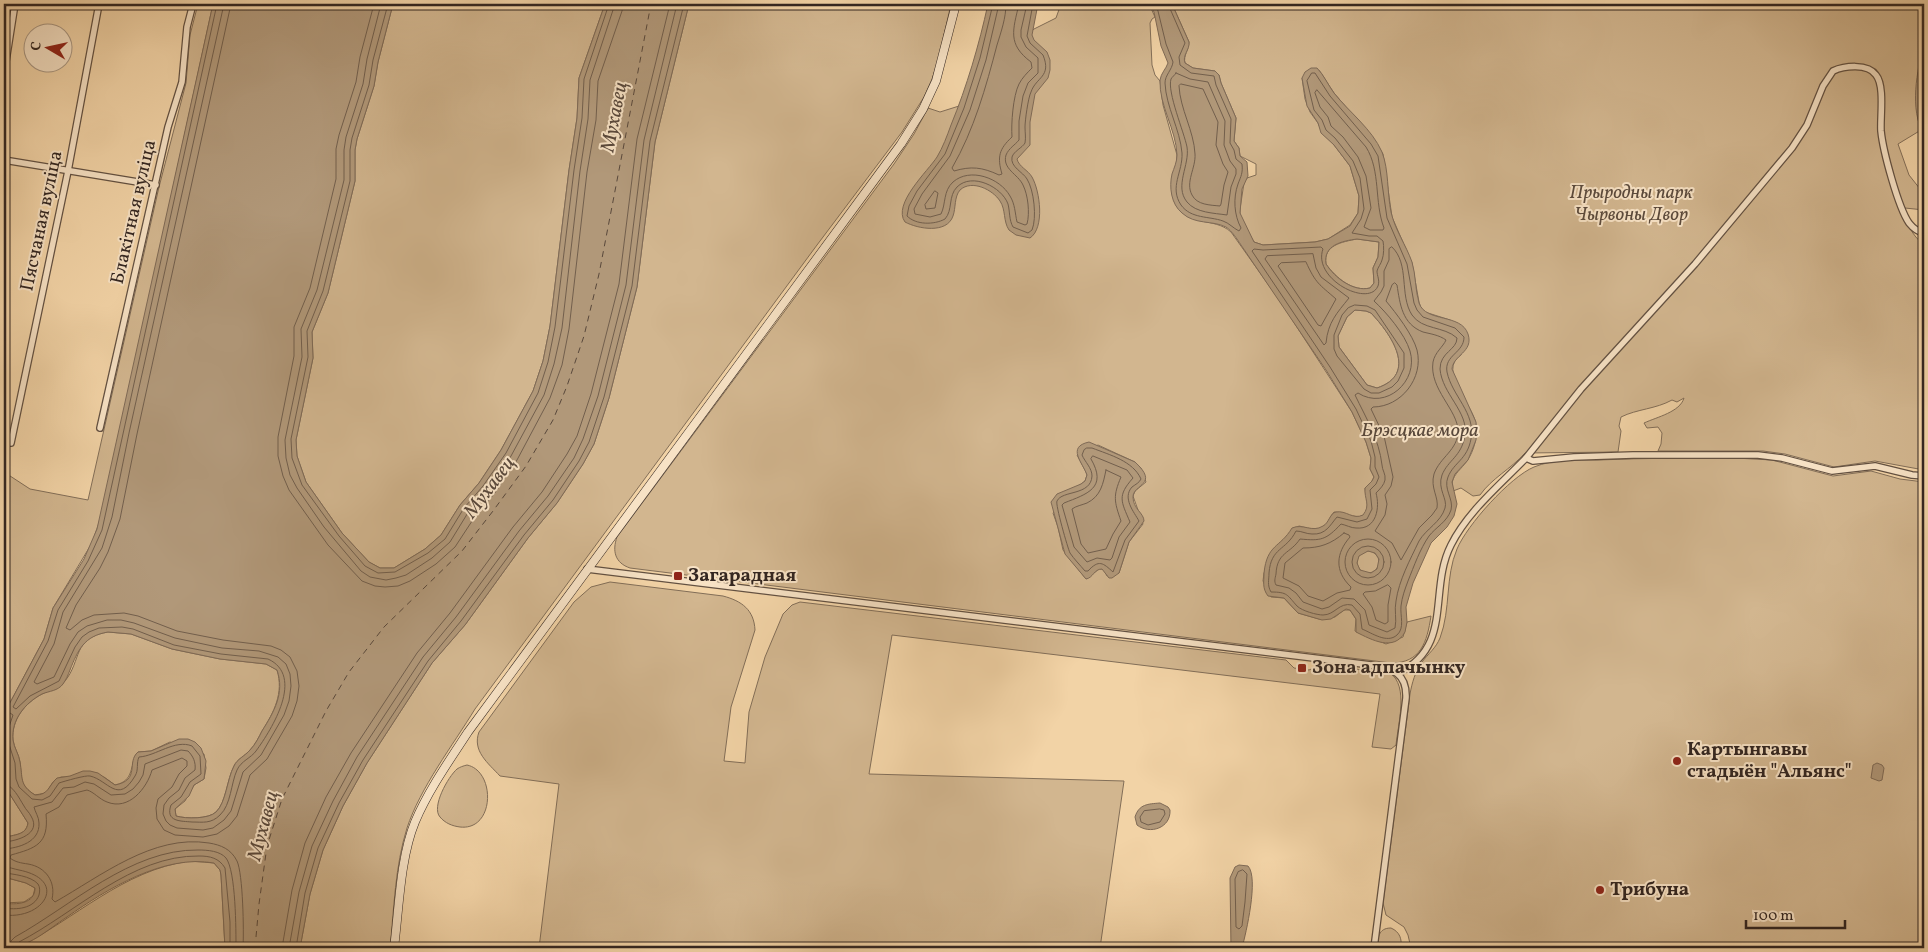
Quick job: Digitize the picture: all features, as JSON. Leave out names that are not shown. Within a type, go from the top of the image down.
[{"type":"street","points":[[4,74],[15,4]]},
{"type":"street","name":"Пясчаная вуліца","points":[[10,443],[68,171],[100,4]]},
{"type":"street","name":"Блакітная вуліца","points":[[100,428],[170,116],[182,82],[187,26],[193,4]]},
{"type":"street","points":[[394,948],[408,846],[415,823],[441,774],[468,732],[915,124],[936,81],[956,4]]},
{"type":"street","points":[[1398,673],[1408,669],[1420,659],[1434,634],[1446,557],[1456,537],[1482,503],[1526,458],[1581,388],[1695,264],[1788,154],[1807,125],[1824,86],[1833,71],[1847,67],[1862,68],[1872,71],[1878,76],[1881,91],[1881,130],[1886,158],[1906,219],[1915,230],[1924,234]]},
{"type":"street","points":[[4,160],[156,185]]},
{"type":"street","points":[[1526,458],[1533,461],[1623,455],[1758,455],[1782,458],[1832,471],[1875,466],[1924,476]]},
{"type":"street","points":[[587,569],[1361,664],[1388,669],[1398,673],[1405,686],[1406,698],[1374,948]]},
{"type":"green space","points":[[198,4],[213,4],[102,514],[92,543],[53,608],[44,639],[4,714],[4,472],[30,489],[88,500],[159,187],[186,83],[190,35]]},
{"type":"green space","points":[[393,4],[605,4],[579,78],[577,118],[550,326],[543,361],[533,391],[501,450],[479,483],[460,505],[441,535],[425,549],[394,568],[380,568],[369,562],[342,533],[306,482],[297,456],[296,440],[313,358],[312,332],[328,293],[355,181],[357,139],[374,86],[378,62]]},
{"type":"green space","points":[[689,4],[951,4],[932,79],[924,97],[902,132],[475,709],[428,782],[413,813],[403,842],[390,948],[300,948],[310,894],[323,850],[343,806],[367,763],[432,663],[465,625],[528,538],[557,503],[594,444],[609,398],[637,287],[655,142]]},
{"type":"green space","points":[[1061,4],[1149,4],[1155,17],[1150,23],[1152,65],[1155,75],[1160,81],[1163,105],[1177,155],[1174,201],[1180,210],[1194,219],[1217,224],[1231,232],[1280,301],[1352,412],[1366,442],[1371,458],[1370,469],[1374,477],[1365,488],[1368,503],[1367,511],[1364,515],[1360,516],[1334,512],[1327,523],[1321,528],[1313,529],[1299,526],[1294,529],[1282,541],[1264,573],[1263,581],[1271,597],[1284,598],[1298,613],[1319,619],[1335,617],[1344,610],[1350,610],[1356,619],[1355,631],[1386,644],[1403,637],[1407,622],[1431,616],[1421,649],[1409,659],[1391,663],[630,568],[618,560],[615,552],[617,537],[894,164],[914,134],[928,108],[940,112],[959,106],[964,98],[1034,29],[1056,18]],"holes":[[[1098,445],[1135,462],[1141,468],[1146,482],[1135,491],[1133,496],[1143,524],[1129,542],[1119,573],[1107,576],[1104,569],[1099,569],[1086,579],[1063,550],[1053,513],[1085,481],[1087,475],[1077,455]]]},
{"type":"green space","name":"Прыродны парк Чырвоны Двор","points":[[1172,4],[1924,4],[1925,38],[1917,98],[1918,119],[1921,130],[1898,144],[1909,175],[1924,194],[1924,210],[1905,208],[1910,229],[1924,245],[1924,470],[1875,461],[1834,467],[1785,454],[1763,451],[1658,451],[1662,433],[1658,427],[1647,428],[1644,423],[1678,407],[1684,398],[1677,402],[1672,400],[1621,417],[1618,452],[1525,453],[1480,495],[1473,496],[1461,488],[1453,491],[1452,482],[1472,453],[1476,433],[1474,416],[1454,378],[1453,369],[1455,361],[1461,355],[1463,328],[1450,320],[1425,312],[1421,308],[1412,263],[1392,217],[1383,154],[1375,141],[1334,93],[1319,70],[1302,78],[1305,99],[1310,112],[1323,134],[1350,166],[1359,196],[1358,213],[1350,225],[1328,239],[1315,242],[1263,245],[1254,242],[1240,217],[1240,209],[1244,183],[1247,178],[1256,175],[1256,164],[1240,156],[1239,148],[1234,141],[1236,118],[1219,75],[1215,71],[1193,68],[1185,63],[1189,42]]},
{"type":"green space","points":[[1357,239],[1379,242],[1378,257],[1373,268],[1374,283],[1370,288],[1357,288],[1345,283],[1326,264],[1327,252],[1340,243]]},
{"type":"green space","points":[[1355,310],[1371,313],[1393,342],[1397,353],[1399,364],[1397,373],[1390,382],[1377,388],[1367,385],[1339,347],[1338,336],[1347,317]]},
{"type":"green space","points":[[1735,458],[1772,460],[1833,476],[1871,471],[1900,479],[1924,482],[1924,948],[1411,948],[1404,927],[1386,915],[1383,903],[1411,690],[1420,666],[1440,638],[1446,616],[1453,560],[1462,539],[1479,515],[1502,491],[1524,472],[1541,464],[1574,460]]},
{"type":"green space","points":[[1368,551],[1376,554],[1379,562],[1376,570],[1368,573],[1360,570],[1357,562],[1360,554]]},
{"type":"green space","points":[[610,582],[723,596],[746,607],[752,617],[755,630],[731,707],[724,761],[745,763],[749,712],[765,657],[783,614],[792,605],[800,602],[1286,660],[1294,668],[1309,670],[1321,665],[1390,673],[1396,679],[1401,696],[1396,745],[1391,749],[1372,747],[1380,694],[892,635],[869,774],[1124,781],[1100,948],[539,948],[559,784],[500,776],[482,756],[477,739],[479,732],[574,602],[591,587]]},
{"type":"green space","points":[[108,632],[131,634],[172,649],[220,659],[266,664],[277,670],[279,687],[274,709],[254,746],[235,764],[222,803],[213,814],[197,818],[176,816],[175,809],[185,801],[194,785],[204,779],[206,768],[204,754],[170,742],[151,751],[138,752],[129,776],[126,780],[115,785],[104,777],[61,777],[53,782],[46,793],[35,795],[26,788],[21,777],[19,759],[13,740],[14,726],[20,713],[30,702],[42,694],[57,688],[65,681],[79,651],[88,639]]},
{"type":"green space","points":[[467,765],[476,770],[483,778],[487,788],[488,800],[480,820],[472,826],[460,827],[449,824],[442,819],[438,812],[438,806],[449,778],[457,769]]},
{"type":"green space","points":[[4,785],[28,823],[25,830],[19,834],[4,838]]},
{"type":"green space","points":[[190,861],[214,863],[220,870],[225,948],[17,948],[121,885],[143,874],[166,866]]},
{"type":"green space","points":[[4,877],[26,883],[35,888],[33,896],[24,902],[4,903]]},
{"type":"green space","points":[[1391,928],[1400,936],[1401,948],[1377,948],[1378,937],[1381,932]]},
{"type":"water","name":"Мухавец","points":[[213,4],[393,4],[378,62],[374,86],[357,139],[355,181],[328,293],[312,332],[313,358],[296,440],[297,456],[306,482],[342,533],[369,562],[380,568],[394,568],[425,549],[441,535],[460,505],[479,483],[501,450],[533,391],[543,361],[550,326],[577,118],[579,78],[605,4],[689,4],[655,142],[637,287],[609,398],[594,444],[557,503],[528,538],[465,625],[432,663],[367,763],[343,806],[323,850],[310,894],[300,948],[225,948],[220,870],[214,863],[195,862],[176,864],[137,876],[100,895],[30,942],[4,948],[4,903],[24,902],[32,897],[35,888],[26,883],[4,877],[4,838],[19,834],[25,830],[28,823],[4,785],[4,714],[44,639],[53,608],[84,559],[97,529]],"holes":[[[108,632],[131,634],[172,649],[220,659],[266,664],[277,670],[280,687],[271,717],[254,746],[235,764],[222,803],[213,814],[197,818],[176,816],[175,809],[189,796],[194,785],[204,779],[206,761],[201,748],[195,742],[188,739],[179,739],[151,751],[138,752],[133,761],[131,775],[123,783],[115,785],[98,773],[83,771],[57,778],[46,792],[40,795],[35,795],[24,784],[13,740],[14,726],[20,713],[30,702],[42,694],[61,686],[79,650],[93,637]]]},
{"type":"water","points":[[988,4],[1038,4],[1032,35],[1034,40],[1047,52],[1050,60],[1048,78],[1035,94],[1030,122],[1030,145],[1017,159],[1032,177],[1039,200],[1038,226],[1030,238],[1016,235],[1009,230],[1000,201],[982,187],[970,186],[960,190],[953,216],[945,226],[939,228],[917,227],[905,222],[902,215],[907,197],[937,157],[945,141],[977,50]]},
{"type":"water","name":"Брэсцкае мора","points":[[1149,4],[1172,4],[1189,42],[1184,57],[1185,63],[1193,68],[1215,71],[1219,75],[1236,118],[1234,141],[1239,148],[1240,156],[1247,162],[1248,176],[1242,189],[1240,213],[1254,242],[1263,245],[1315,242],[1328,239],[1350,226],[1358,213],[1359,196],[1350,166],[1334,145],[1321,133],[1318,123],[1307,106],[1302,78],[1305,72],[1311,68],[1317,68],[1334,93],[1366,128],[1382,152],[1386,166],[1391,212],[1412,262],[1419,303],[1429,313],[1458,323],[1464,327],[1468,334],[1468,345],[1453,364],[1452,369],[1476,422],[1476,440],[1468,460],[1455,474],[1452,482],[1457,504],[1454,516],[1447,527],[1431,543],[1413,583],[1406,607],[1407,622],[1405,632],[1395,642],[1376,641],[1356,632],[1356,619],[1350,610],[1346,609],[1331,619],[1322,620],[1298,613],[1284,598],[1268,596],[1265,590],[1264,573],[1268,557],[1271,551],[1292,528],[1319,528],[1325,525],[1332,514],[1336,512],[1356,516],[1363,515],[1367,508],[1365,488],[1374,477],[1370,469],[1371,458],[1352,412],[1326,370],[1234,235],[1221,225],[1187,217],[1175,205],[1171,184],[1177,158],[1176,145],[1160,90],[1160,80],[1168,63],[1161,46],[1154,12]],"holes":[[[1357,239],[1379,242],[1378,257],[1373,268],[1374,283],[1370,288],[1357,288],[1345,283],[1326,264],[1327,252],[1331,248],[1345,241]],[[1355,310],[1371,313],[1393,342],[1399,364],[1397,373],[1390,382],[1377,388],[1367,385],[1339,347],[1338,336],[1347,317]],[[1368,551],[1375,553],[1379,559],[1377,569],[1371,573],[1360,570],[1357,563],[1359,556]]]},
{"type":"water","points":[[1924,43],[1924,135],[1919,125],[1917,114],[1916,90]]},
{"type":"water","points":[[1089,442],[1135,462],[1145,475],[1145,480],[1133,497],[1133,501],[1144,521],[1129,542],[1119,573],[1112,578],[1109,578],[1102,569],[1099,569],[1086,579],[1065,554],[1051,502],[1057,494],[1085,481],[1087,475],[1077,451],[1082,444]]},
{"type":"water","points":[[1877,763],[1884,768],[1882,780],[1879,781],[1871,778],[1873,765]]},
{"type":"water","points":[[1160,803],[1170,810],[1167,821],[1163,825],[1159,828],[1148,829],[1137,825],[1135,817],[1139,809],[1148,804]]},
{"type":"water","points":[[1239,865],[1248,866],[1251,872],[1252,893],[1249,919],[1242,948],[1231,948],[1230,878],[1235,867]]},
{"type":"ferry route","points":[[255,948],[267,846],[282,799],[326,711],[349,672],[384,627],[462,551],[526,466],[553,420],[584,336],[599,274],[651,4]]},
{"type":"place","name":"Загарадная","points":[[678,576]]},
{"type":"place","name":"Зона адпачынку","points":[[1302,668]]},
{"type":"place","name":"Картынгавы стадыён \"Альянс\"","points":[[1677,761]]},
{"type":"place","name":"Трибуна","points":[[1600,890]]}]
